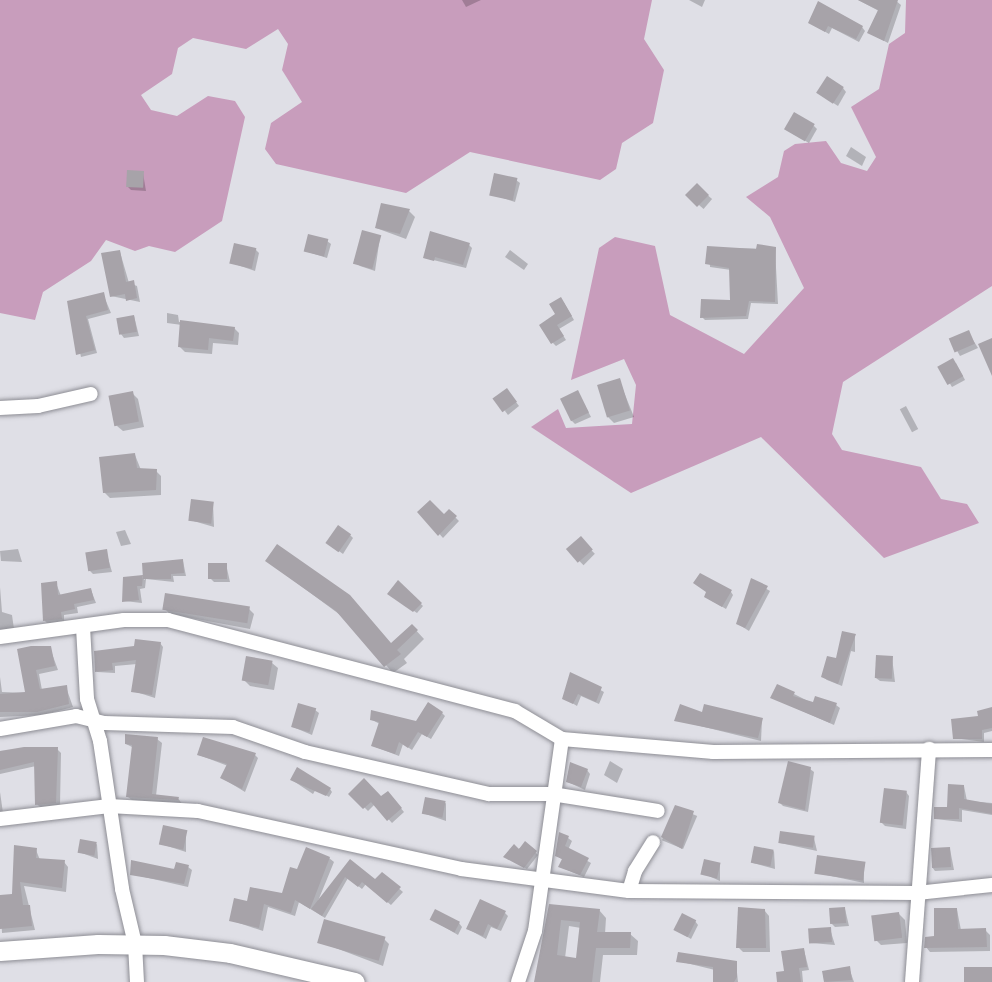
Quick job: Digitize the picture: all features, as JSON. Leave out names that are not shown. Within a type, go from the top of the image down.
[{"type":"main road","points":[[0,951],[135,944],[230,953],[355,982]]},
{"type":"street","points":[[0,408],[38,407],[91,394]]},
{"type":"street","points":[[0,637],[124,620],[168,620],[244,637],[516,711],[562,739],[713,752],[992,750]]},
{"type":"street","points":[[83,627],[92,721],[100,741],[109,806],[135,944],[137,982]]},
{"type":"street","points":[[0,729],[60,717],[92,721],[233,727],[305,752],[489,794],[552,794],[658,811]]},
{"type":"street","points":[[518,982],[535,931],[552,794],[562,739]]},
{"type":"street","points":[[912,982],[929,749]]},
{"type":"street","points":[[0,819],[109,806],[235,816],[461,869],[543,882],[629,891],[917,893],[992,885]]},
{"type":"street","points":[[629,891],[635,871],[653,842]]},
{"type":"shaded area","points":[[0,0],[652,0],[644,39],[664,70],[653,123],[622,143],[616,169],[600,180],[470,152],[406,193],[276,164],[265,149],[271,123],[302,102],[282,70],[288,44],[278,29],[246,49],[193,38],[178,48],[172,74],[141,95],[151,110],[177,116],[208,96],[235,101],[245,117],[222,221],[175,252],[149,246],[135,251],[106,240],[91,261],[43,292],[35,320],[0,313]]},
{"type":"shaded area","points":[[906,0],[992,0],[992,286],[843,382],[832,434],[842,450],[921,467],[941,499],[967,504],[979,523],[884,558],[761,437],[631,493],[531,427],[558,409],[566,428],[632,424],[636,385],[624,359],[571,380],[599,248],[615,237],[655,246],[670,315],[744,354],[804,288],[770,217],[746,197],[778,177],[784,151],[795,144],[826,141],[841,163],[867,171],[876,157],[851,107],[879,89],[889,44],[905,33]]},
{"type":"building","points":[[858,0],[898,0],[884,41],[867,33],[878,10]]},
{"type":"building","points":[[818,1],[863,26],[856,39],[828,26],[825,32],[808,23]]},
{"type":"building","points":[[827,76],[844,87],[833,104],[816,93]]},
{"type":"building","points":[[794,112],[815,124],[805,141],[784,129]]},
{"type":"building","points":[[127,170],[144,171],[143,188],[126,187]]},
{"type":"building","points":[[494,173],[517,178],[513,200],[489,195]]},
{"type":"building","points":[[697,183],[709,195],[697,207],[685,195]]},
{"type":"building","points":[[381,203],[410,209],[400,234],[375,228]]},
{"type":"building","points":[[362,230],[381,235],[372,269],[353,264]]},
{"type":"building","points":[[430,231],[470,243],[463,265],[435,257],[434,261],[423,258]]},
{"type":"building","points":[[308,234],[328,239],[324,257],[304,251]]},
{"type":"building","points":[[234,243],[256,248],[252,269],[229,263]]},
{"type":"building","points":[[757,244],[776,247],[775,302],[749,301],[746,316],[700,318],[701,299],[730,300],[729,268],[705,264],[707,246],[756,249]]},
{"type":"building","points":[[120,250],[126,282],[134,280],[137,298],[126,301],[125,294],[110,297],[101,253]]},
{"type":"building","points":[[104,292],[108,310],[86,316],[95,350],[76,355],[67,301]]},
{"type":"building","points":[[561,297],[572,316],[557,325],[564,336],[551,344],[539,325],[555,314],[549,304]]},
{"type":"building","points":[[134,315],[137,332],[119,335],[116,318]]},
{"type":"building","points":[[180,320],[235,327],[233,341],[209,338],[208,350],[178,347]]},
{"type":"building","points":[[969,330],[975,344],[955,352],[949,339]]},
{"type":"building","points":[[992,338],[992,376],[978,344]]},
{"type":"building","points":[[953,358],[963,376],[947,385],[937,367]]},
{"type":"building","points":[[620,378],[630,411],[607,418],[597,385]]},
{"type":"building","points":[[507,388],[517,402],[502,412],[492,399]]},
{"type":"building","points":[[578,390],[589,412],[571,421],[560,399]]},
{"type":"building","points":[[133,391],[139,421],[114,426],[108,396]]},
{"type":"building","points":[[135,453],[137,468],[157,469],[156,490],[103,493],[99,457]]},
{"type":"building","points":[[191,499],[214,502],[211,524],[188,521]]},
{"type":"building","points":[[430,500],[444,514],[449,509],[457,516],[438,536],[417,512]]},
{"type":"building","points":[[338,525],[351,534],[338,552],[325,543]]},
{"type":"building","points":[[581,536],[593,550],[578,563],[566,549]]},
{"type":"building","points":[[277,544],[350,595],[391,643],[412,624],[418,630],[397,650],[401,654],[384,667],[336,611],[265,561]]},
{"type":"building","points":[[107,549],[110,568],[88,571],[85,552]]},
{"type":"building","points":[[183,559],[184,573],[171,574],[171,579],[143,579],[142,563]]},
{"type":"building","points":[[208,563],[227,563],[227,579],[208,579]]},
{"type":"building","points":[[700,573],[732,590],[722,607],[704,597],[706,592],[693,583]]},
{"type":"building","points":[[143,575],[142,586],[137,586],[139,600],[122,602],[123,577]]},
{"type":"building","points":[[751,578],[768,586],[745,628],[736,624]]},
{"type":"building","points":[[398,580],[422,603],[413,612],[387,594]]},
{"type":"building","points":[[57,581],[58,595],[91,588],[94,600],[74,604],[75,609],[61,612],[62,619],[43,621],[41,583]]},
{"type":"building","points":[[165,593],[250,606],[247,623],[162,610]]},
{"type":"building","points":[[842,631],[856,634],[838,684],[821,677],[827,656],[836,658]]},
{"type":"building","points":[[135,639],[161,642],[152,695],[131,692],[136,660],[112,663],[113,670],[95,672],[94,651],[134,646]]},
{"type":"building","points":[[51,646],[55,666],[36,670],[40,689],[67,685],[69,704],[37,712],[0,712],[0,694],[25,692],[17,649]]},
{"type":"building","points":[[876,655],[893,656],[892,679],[875,678]]},
{"type":"building","points":[[246,656],[273,661],[268,685],[242,681]]},
{"type":"building","points":[[570,672],[602,687],[596,702],[578,694],[573,704],[562,699]]},
{"type":"building","points":[[777,684],[795,692],[793,696],[813,702],[815,696],[837,703],[830,723],[770,698]]},
{"type":"building","points":[[428,702],[443,712],[427,737],[418,732],[408,748],[399,742],[395,754],[371,746],[379,722],[370,720],[371,710],[416,721]]},
{"type":"building","points":[[298,703],[316,708],[309,732],[291,727]]},
{"type":"building","points":[[680,704],[702,712],[704,704],[763,718],[758,738],[674,721]]},
{"type":"building","points":[[992,707],[992,728],[982,730],[982,739],[953,739],[951,719],[978,716],[977,711]]},
{"type":"building","points":[[125,734],[158,737],[152,794],[179,797],[178,800],[126,797],[132,745],[125,744]]},
{"type":"building","points":[[203,737],[256,753],[242,789],[220,778],[227,764],[197,755]]},
{"type":"building","points":[[24,747],[58,747],[56,803],[35,805],[34,762],[0,770],[0,751]]},
{"type":"building","points":[[788,761],[811,767],[805,810],[778,803]]},
{"type":"building","points":[[570,762],[588,769],[581,787],[566,782]]},
{"type":"building","points":[[297,767],[331,788],[326,796],[290,780]]},
{"type":"building","points":[[364,778],[381,796],[388,791],[402,808],[387,821],[371,802],[363,809],[348,794]]},
{"type":"building","points":[[948,784],[964,785],[964,799],[992,804],[992,814],[959,808],[959,819],[934,819],[934,807],[947,807]]},
{"type":"building","points":[[884,788],[907,791],[903,826],[880,823]]},
{"type":"building","points":[[425,797],[446,801],[442,818],[422,814]]},
{"type":"building","points":[[675,805],[694,811],[682,849],[661,837]]},
{"type":"building","points":[[163,825],[187,830],[183,850],[159,845]]},
{"type":"building","points":[[780,831],[815,836],[813,848],[778,843]]},
{"type":"building","points":[[559,832],[569,836],[565,846],[589,858],[580,875],[558,867],[562,859],[555,856]]},
{"type":"building","points":[[80,839],[97,842],[94,856],[78,853]]},
{"type":"building","points":[[525,841],[537,851],[524,868],[503,857],[514,844],[519,849]]},
{"type":"building","points":[[14,845],[37,848],[36,858],[65,860],[62,888],[20,882],[23,905],[30,905],[32,926],[0,929],[0,895],[12,894]]},
{"type":"building","points":[[754,846],[774,850],[770,867],[751,863]]},
{"type":"building","points":[[306,847],[330,857],[310,909],[295,900],[291,913],[264,904],[259,928],[229,921],[234,898],[247,901],[250,887],[282,893],[290,867],[297,869]]},
{"type":"building","points":[[950,847],[951,867],[932,868],[931,848]]},
{"type":"building","points":[[817,855],[866,862],[863,881],[814,874]]},
{"type":"building","points":[[350,859],[375,879],[382,872],[401,887],[387,903],[362,882],[358,887],[345,877],[322,916],[311,909]]},
{"type":"building","points":[[704,859],[721,863],[717,878],[700,875]]},
{"type":"building","points":[[131,860],[174,869],[176,862],[189,865],[184,884],[130,875]]},
{"type":"building","points":[[480,899],[506,911],[497,929],[488,924],[483,936],[466,929]]},
{"type":"building","points":[[549,904],[600,909],[597,932],[631,932],[630,948],[596,948],[592,982],[534,982]],"holes":[[[561,920],[580,922],[576,958],[557,955]]]},
{"type":"building","points":[[738,907],[765,909],[766,948],[736,948]]},
{"type":"building","points":[[845,907],[846,923],[830,924],[829,908]]},
{"type":"building","points":[[934,908],[957,908],[958,929],[986,928],[987,947],[924,948],[925,937],[934,936]]},
{"type":"building","points":[[435,909],[460,922],[455,932],[430,920]]},
{"type":"building","points":[[899,912],[902,938],[874,941],[871,915]]},
{"type":"building","points":[[682,913],[696,920],[688,937],[673,930]]},
{"type":"building","points":[[324,919],[386,937],[379,961],[317,943]]},
{"type":"building","points":[[831,927],[832,942],[809,944],[808,929]]},
{"type":"building","points":[[804,948],[807,967],[799,968],[801,982],[777,982],[776,972],[784,971],[781,951]]},
{"type":"building","points":[[678,952],[737,961],[737,977],[734,982],[713,982],[713,967],[676,962]]},
{"type":"building","points":[[850,966],[852,980],[824,982],[822,971]]},
{"type":"building","points":[[964,967],[992,967],[992,982],[964,982]]}]
